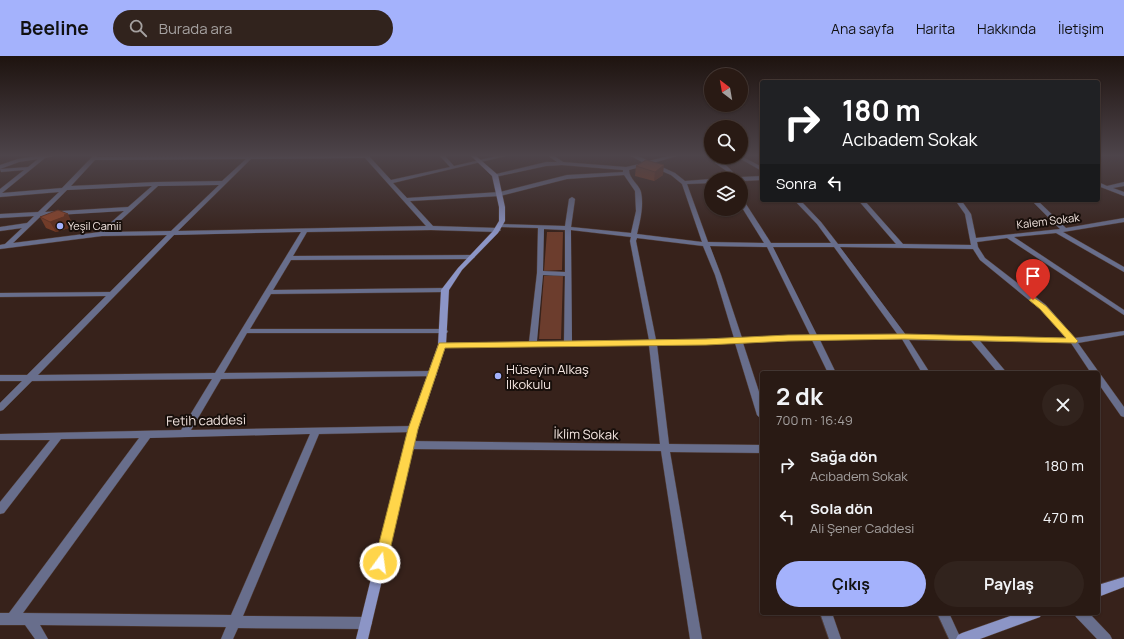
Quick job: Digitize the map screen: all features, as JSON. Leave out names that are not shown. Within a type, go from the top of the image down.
[{"type":"street","points":[[0,192],[12,182]]},
{"type":"street","points":[[0,253],[3,247],[41,213],[71,182]]},
{"type":"street","points":[[389,182],[431,228]]},
{"type":"street","points":[[362,639],[413,429],[442,345],[445,290],[460,269],[499,227],[502,221],[502,207],[497,182]]},
{"type":"street","points":[[406,200],[500,194],[548,182]]},
{"type":"street","points":[[633,182],[638,191],[639,211],[633,241],[653,343],[665,448],[696,639]]},
{"type":"street","points":[[684,182],[718,275],[760,409]]},
{"type":"street","points":[[0,195],[64,189],[157,184],[222,183]]},
{"type":"street","points":[[0,408],[222,183]]},
{"type":"street","points":[[102,234],[157,184]]},
{"type":"street","points":[[1107,187],[1124,184]]},
{"type":"street","points":[[1100,185],[1124,194]]},
{"type":"street","points":[[568,344],[568,228],[572,199]]},
{"type":"street","points":[[799,202],[819,223],[904,337],[925,371]]},
{"type":"street","points":[[863,202],[901,246]]},
{"type":"street","points":[[959,202],[968,214],[974,243],[982,259],[1043,308],[1073,341],[1094,371]]},
{"type":"street","points":[[1036,202],[1064,229]]},
{"type":"street","points":[[0,216],[130,209]]},
{"type":"street","points":[[748,212],[769,245],[831,371]]},
{"type":"street","name":"Kalem Sokak","points":[[3,247],[102,234],[173,232],[304,232],[499,227],[568,228],[633,237],[706,244],[901,246],[974,243],[1008,236],[1056,231],[1124,220]]},
{"type":"street","points":[[1116,221],[1124,225]]},
{"type":"street","points":[[0,229],[28,225]]},
{"type":"street","points":[[533,344],[540,273],[541,227]]},
{"type":"street","points":[[1056,231],[1124,270]]},
{"type":"street","points":[[184,433],[304,232]]},
{"type":"street","points":[[1008,236],[1124,313]]},
{"type":"street","points":[[288,258],[472,257]]},
{"type":"street","points":[[540,273],[568,274]]},
{"type":"street","points":[[268,292],[445,290]]},
{"type":"street","points":[[0,295],[112,294]]},
{"type":"street","points":[[245,331],[444,330]]},
{"type":"street","points":[[442,345],[653,343],[904,337],[1073,341],[1124,333]]},
{"type":"street","points":[[974,338],[1001,371]]},
{"type":"street","points":[[0,378],[433,374]]},
{"type":"street","points":[[1100,380],[1124,414]]},
{"type":"street","name":"Fetih caddesi","points":[[0,437],[413,429]]},
{"type":"street","points":[[227,639],[316,431]]},
{"type":"street","points":[[6,619],[147,434]]},
{"type":"street","points":[[0,510],[58,436]]},
{"type":"street","name":"İklim Sokak","points":[[409,445],[760,448]]},
{"type":"street","points":[[1100,590],[1124,582]]},
{"type":"street","points":[[827,615],[835,639]]},
{"type":"street","points":[[944,615],[955,639]]},
{"type":"street","points":[[962,639],[1030,615]]},
{"type":"street","points":[[1082,615],[1106,639]]},
{"type":"street","points":[[6,619],[366,623]]},
{"type":"street","points":[[29,620],[42,639]]},
{"type":"shaded area","points":[[547,232],[563,232],[562,270],[544,271]]},
{"type":"shaded area","points":[[544,276],[563,276],[561,339],[539,339]]},
{"type":"building","points":[[58,210],[68,214],[50,222],[40,217]]},
{"type":"place","name":"Yeşil Camii","points":[[60,226]]},
{"type":"place","name":"Hüseyin Alkaş İlkokulu","points":[[498,376]]},
{"type":"route","points":[[380,563],[413,429],[442,345],[653,343],[788,338],[904,337],[1073,341],[1043,308],[1033,300]]}]
